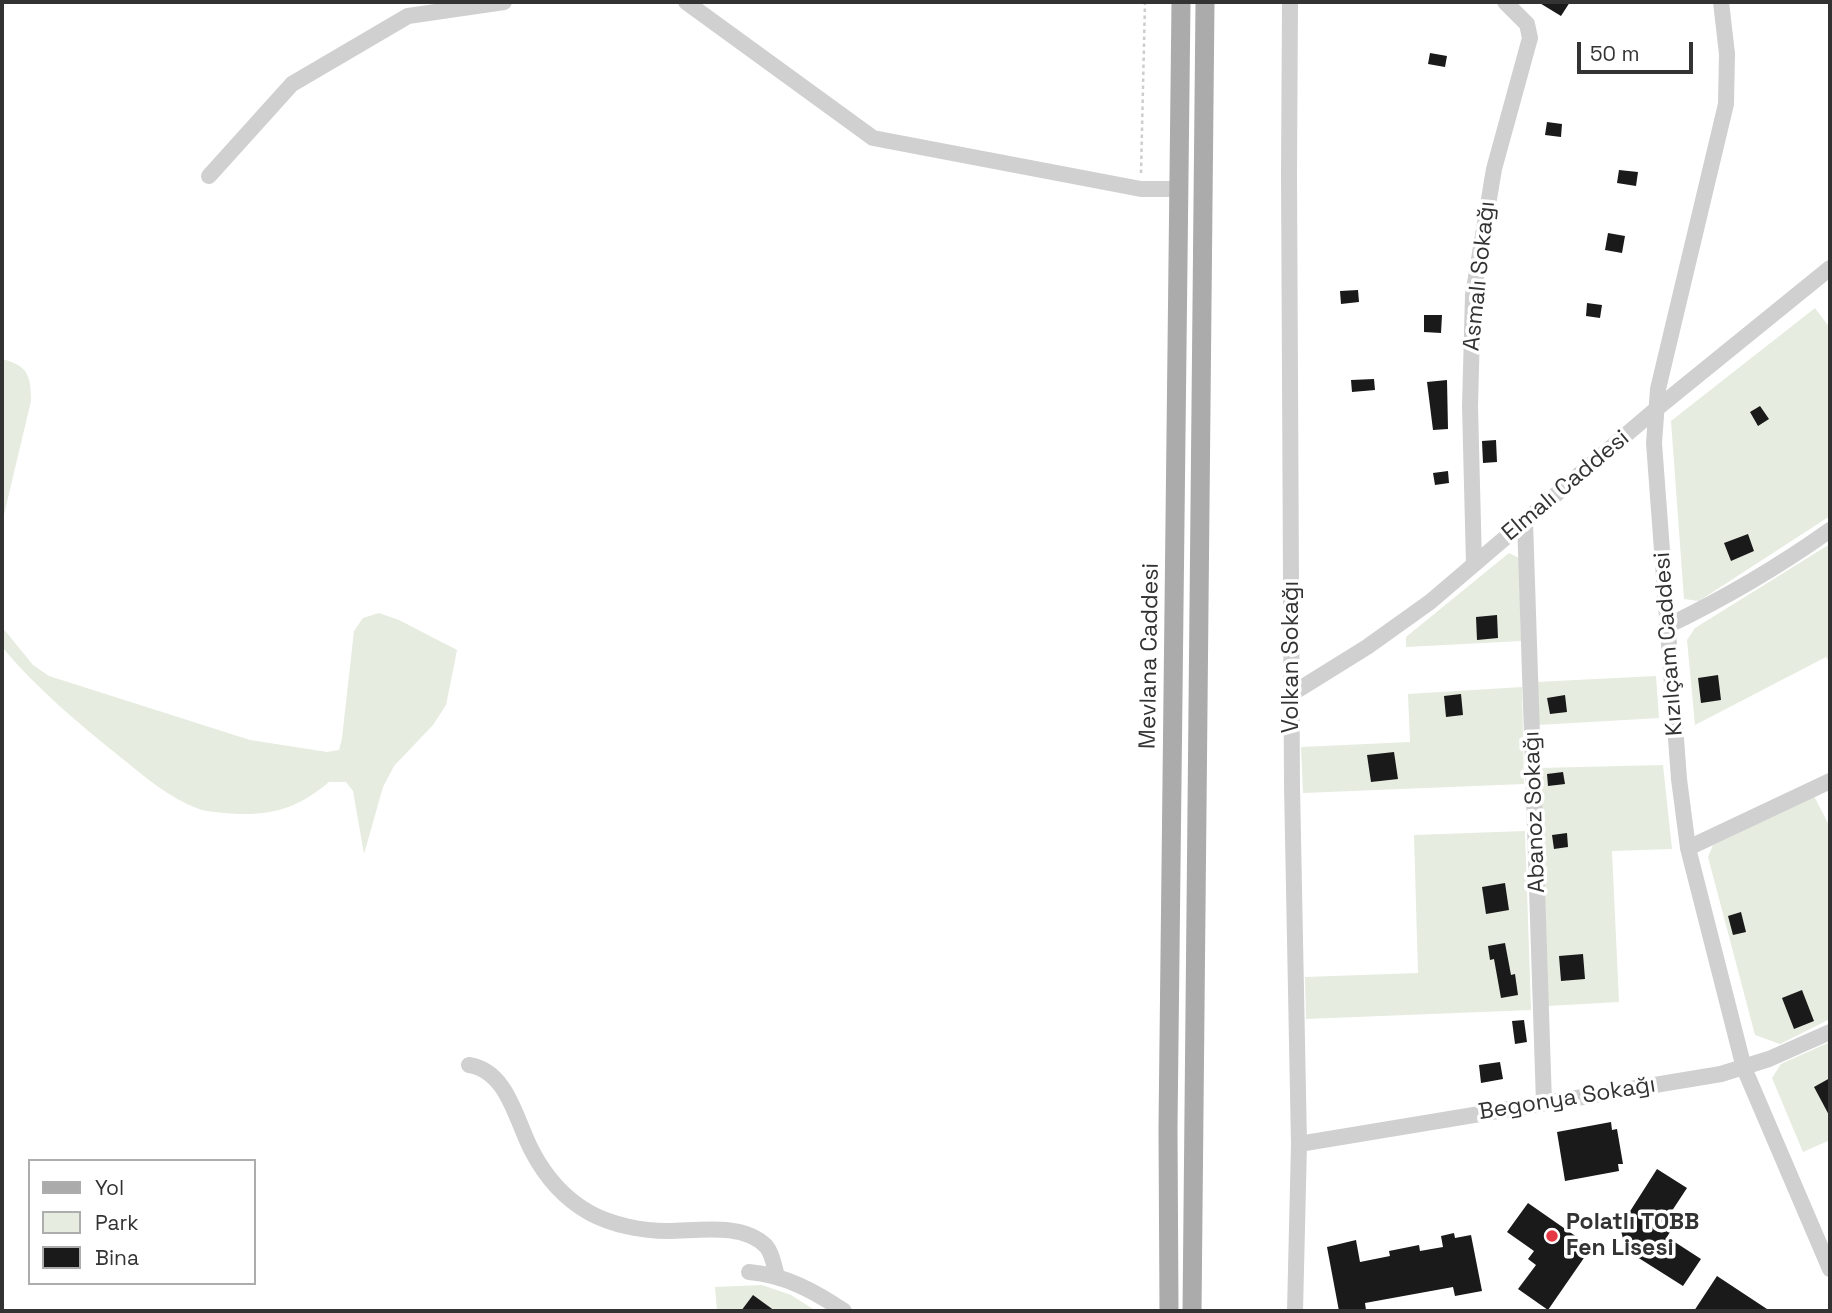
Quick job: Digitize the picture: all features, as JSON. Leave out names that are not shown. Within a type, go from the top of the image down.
[{"type":"main road","name":"Mevlana Caddesi","points":[[1169,1311],[1168,1127],[1181,2]]},
{"type":"main road","name":"Mevlana Caddesi","points":[[1192,1311],[1205,2]]},
{"type":"street","points":[[209,176],[292,83],[408,16],[504,2]]},
{"type":"street","points":[[686,2],[873,138],[1141,189],[1178,189]]},
{"type":"street","name":"Volkan Sokağı","points":[[1290,2],[1292,786],[1298,1144],[1295,1311]]},
{"type":"street","name":"Asmalı Sokağı","points":[[1474,564],[1470,406],[1473,295],[1494,169],[1530,38],[1529,30],[1521,16],[1505,2]]},
{"type":"street","name":"Kızılçam Caddesi","points":[[1721,2],[1726,29],[1728,80],[1722,127],[1687,262],[1655,410],[1654,443],[1679,779],[1688,848],[1744,1068],[1826,1246],[1830,1269]]},
{"type":"street","name":"Elmalı Caddesi","points":[[1293,693],[1400,625],[1655,410],[1830,268]]},
{"type":"street","name":"Abanoz Sokağı","points":[[1525,521],[1544,1103]]},
{"type":"street","points":[[1667,626],[1746,585],[1830,530]]},
{"type":"street","points":[[1688,848],[1830,781]]},
{"type":"street","name":"Begonya Sokağı","points":[[1298,1144],[1744,1068],[1830,1032]]},
{"type":"street","points":[[469,1065],[482,1067],[505,1091],[532,1152],[557,1187],[575,1204],[621,1224],[648,1230],[718,1230],[758,1240],[768,1248],[777,1276]]},
{"type":"street","points":[[749,1272],[777,1276],[806,1288],[844,1311]]},
{"type":"path","points":[[1141,189],[1145,2]]},
{"type":"green space","points":[[1815,308],[1830,328],[1830,516],[1699,601],[1684,599],[1671,421]]},
{"type":"green space","points":[[2,359],[17,365],[26,373],[31,401],[2,523]]},
{"type":"green space","points":[[1830,544],[1830,663],[1826,657],[1695,725],[1687,640],[1695,628]]},
{"type":"green space","points":[[1509,553],[1519,558],[1521,641],[1406,647],[1406,637]]},
{"type":"green space","points":[[379,613],[399,620],[457,650],[446,705],[433,725],[394,766],[383,787],[364,854],[353,791],[346,782],[329,782],[305,799],[281,810],[240,814],[199,809],[157,786],[73,718],[2,647],[2,627],[33,665],[49,676],[250,740],[327,752],[339,750],[342,738],[354,631],[363,618]]},
{"type":"green space","points":[[1656,676],[1659,718],[1538,725],[1536,682]]},
{"type":"green space","points":[[1522,687],[1524,784],[1303,793],[1301,747],[1410,742],[1408,694]]},
{"type":"green space","points":[[1663,765],[1672,849],[1612,851],[1619,1002],[1548,1006],[1539,768]]},
{"type":"green space","points":[[1814,796],[1830,827],[1830,1019],[1780,1044],[1755,1035],[1708,857],[1713,845]]},
{"type":"green space","points":[[1525,831],[1531,1010],[1306,1019],[1305,977],[1418,973],[1414,835]]},
{"type":"green space","points":[[1830,1042],[1830,1140],[1803,1152],[1772,1078],[1781,1064]]},
{"type":"green space","points":[[762,1285],[791,1295],[816,1311],[717,1311],[715,1287]]},
{"type":"building","points":[[1538,2],[1570,2],[1561,16]]},
{"type":"building","points":[[1430,53],[1447,56],[1445,67],[1428,64]]},
{"type":"building","points":[[1547,122],[1562,124],[1561,137],[1545,135]]},
{"type":"building","points":[[1619,170],[1638,172],[1636,186],[1617,183]]},
{"type":"building","points":[[1608,233],[1625,236],[1622,253],[1605,250]]},
{"type":"building","points":[[1358,290],[1359,302],[1341,304],[1340,291]]},
{"type":"building","points":[[1587,303],[1602,305],[1600,318],[1586,316]]},
{"type":"building","points":[[1424,315],[1442,315],[1441,333],[1424,332]]},
{"type":"building","points":[[1374,379],[1375,390],[1352,392],[1351,380]]},
{"type":"building","points":[[1447,380],[1448,429],[1433,430],[1427,382]]},
{"type":"building","points":[[1760,406],[1769,419],[1758,426],[1750,412]]},
{"type":"building","points":[[1496,440],[1497,462],[1483,463],[1482,441]]},
{"type":"building","points":[[1448,471],[1449,483],[1435,485],[1433,473]]},
{"type":"building","points":[[1748,534],[1754,551],[1731,561],[1724,543]]},
{"type":"building","points":[[1497,615],[1498,638],[1477,640],[1476,617]]},
{"type":"building","points":[[1718,675],[1721,700],[1701,703],[1698,678]]},
{"type":"building","points":[[1461,694],[1463,715],[1446,717],[1444,696]]},
{"type":"building","points":[[1565,695],[1567,712],[1550,714],[1547,698]]},
{"type":"building","points":[[1394,752],[1398,779],[1371,782],[1367,755]]},
{"type":"building","points":[[1563,772],[1565,784],[1548,786],[1547,774]]},
{"type":"building","points":[[1567,833],[1568,847],[1554,849],[1552,835]]},
{"type":"building","points":[[1505,883],[1509,910],[1486,914],[1482,887]]},
{"type":"building","points":[[1741,912],[1746,932],[1733,935],[1728,916]]},
{"type":"building","points":[[1505,943],[1511,975],[1515,974],[1518,995],[1501,998],[1494,959],[1490,960],[1488,946]]},
{"type":"building","points":[[1583,954],[1585,979],[1561,981],[1559,956]]},
{"type":"building","points":[[1802,990],[1814,1021],[1794,1029],[1782,998]]},
{"type":"building","points":[[1524,1020],[1527,1042],[1515,1044],[1512,1021]]},
{"type":"building","points":[[1500,1062],[1503,1079],[1481,1083],[1479,1065]]},
{"type":"building","points":[[1830,1078],[1830,1117],[1814,1087]]},
{"type":"building","points":[[1611,1122],[1612,1130],[1617,1129],[1623,1164],[1618,1164],[1619,1171],[1565,1181],[1557,1132]]},
{"type":"building","points":[[1657,1169],[1687,1188],[1662,1226],[1670,1232],[1667,1237],[1701,1259],[1683,1286],[1626,1250],[1620,1227]]},
{"type":"building","points":[[1528,1203],[1584,1242],[1587,1248],[1586,1255],[1548,1310],[1518,1289],[1536,1265],[1528,1259],[1534,1251],[1507,1232]]},
{"type":"building","points":[[1454,1233],[1455,1238],[1471,1235],[1482,1291],[1455,1296],[1453,1287],[1365,1303],[1366,1310],[1339,1311],[1327,1247],[1356,1240],[1360,1262],[1390,1256],[1389,1251],[1419,1245],[1420,1251],[1443,1247],[1441,1236]]},
{"type":"building","points":[[1717,1276],[1770,1311],[1694,1311]]},
{"type":"building","points":[[753,1295],[775,1311],[741,1311]]},
{"type":"place","name":"Polatlı TOBB Fen Lisesi","points":[[1552,1236]]}]
